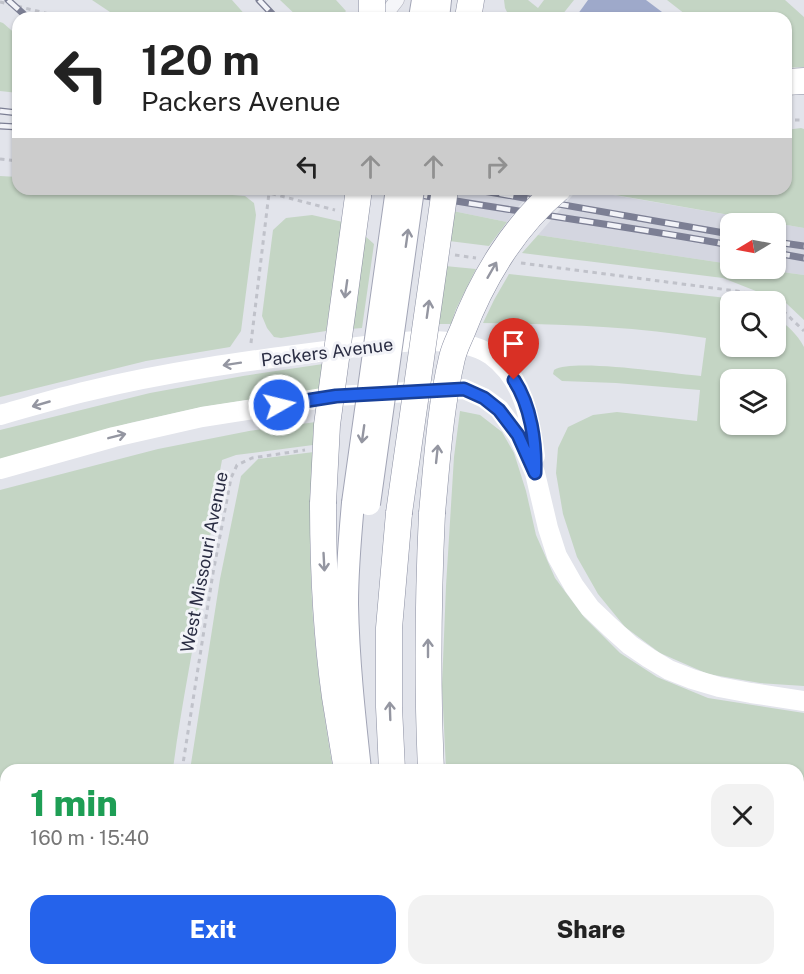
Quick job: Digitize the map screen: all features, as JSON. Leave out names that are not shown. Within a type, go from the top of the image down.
[{"type":"highway","points":[[346,764],[335,695],[327,617],[323,558],[323,503],[327,425],[358,195]]},
{"type":"highway","points":[[392,764],[389,707],[390,628],[399,513],[444,195]]},
{"type":"highway","points":[[431,764],[428,685],[432,513],[443,403],[453,355],[472,305],[497,261],[523,225],[552,195]]},
{"type":"main road","points":[[373,764],[361,614],[361,503],[396,195]]},
{"type":"main road","points":[[359,764],[350,662],[347,604],[348,549],[361,503],[413,195]]},
{"type":"main road","name":"Packers Avenue","points":[[0,415],[88,391],[171,373],[249,361],[442,340],[466,344],[490,354],[507,370],[520,390],[528,411],[535,455],[535,473]]},
{"type":"main road","name":"Packers Avenue","points":[[0,469],[114,437],[201,417],[336,396],[464,389],[484,398],[499,410],[518,435],[535,473],[548,528],[562,566],[590,608],[630,645],[669,670],[692,679],[719,687],[804,700]]},
{"type":"street","points":[[388,12],[397,0]]},
{"type":"path","points":[[0,2],[41,12]]},
{"type":"path","points":[[249,361],[269,195]]},
{"type":"path","points":[[786,314],[804,331]]},
{"type":"path","name":"West Missouri Avenue","points":[[183,764],[211,584],[231,478],[237,465],[252,458],[314,449]]},
{"type":"shaded area","points":[[455,195],[529,195],[507,222],[453,211]]},
{"type":"shaded area","points":[[573,195],[613,195],[720,214],[720,262],[538,235]]},
{"type":"shaded area","points":[[786,225],[804,228],[804,275],[786,272]]},
{"type":"green space","points":[[92,0],[232,0],[243,12],[110,12]]},
{"type":"green space","points":[[280,0],[336,0],[346,11],[345,12],[293,12]]},
{"type":"green space","points":[[504,0],[528,0],[538,8],[544,0],[574,0],[564,12],[507,12]]},
{"type":"green space","points":[[667,0],[785,0],[804,17],[804,67],[792,68],[792,12],[682,12]]},
{"type":"green space","points":[[0,22],[12,31],[12,92],[0,91]]},
{"type":"green space","points":[[801,128],[804,129],[804,228],[786,225],[786,213],[720,213],[615,195],[792,195],[792,129]]},
{"type":"green space","points":[[0,176],[12,177],[12,195],[232,195],[245,196],[254,203],[256,215],[241,331],[230,347],[146,361],[0,397]]},
{"type":"green space","points":[[453,211],[507,222],[489,246],[449,241]]},
{"type":"green space","points":[[312,215],[343,222],[326,331],[274,337],[262,316],[273,230],[286,218]]},
{"type":"green space","points":[[364,235],[374,244],[362,328],[350,329]]},
{"type":"green space","points":[[538,235],[720,262],[720,278],[522,253]]},
{"type":"green space","points":[[445,266],[476,269],[451,324],[437,324]]},
{"type":"green space","points":[[786,272],[804,275],[804,320],[786,303],[786,291],[756,291],[726,279],[786,279]]},
{"type":"green space","points":[[509,274],[720,297],[720,357],[786,357],[786,325],[795,334],[804,347],[804,686],[760,683],[708,674],[660,653],[625,627],[598,594],[577,557],[563,514],[556,473],[558,448],[568,427],[593,415],[617,412],[697,421],[700,390],[562,381],[553,374],[554,370],[565,367],[602,366],[701,376],[706,338],[623,328],[483,323]]},
{"type":"green space","points":[[323,364],[320,389],[202,407],[130,423],[0,459],[0,430],[150,393]]},
{"type":"green space","points":[[460,411],[480,415],[502,432],[514,453],[536,535],[555,578],[584,617],[620,653],[657,677],[708,698],[804,713],[804,764],[446,764],[442,686],[454,457]]},
{"type":"green space","points":[[316,422],[313,445],[236,455],[222,460],[174,764],[0,764],[0,490],[158,449],[249,431]]},
{"type":"green space","points":[[314,452],[311,499],[312,594],[315,641],[332,764],[191,764],[220,579],[241,476],[258,459]]},
{"type":"water","points":[[588,0],[646,0],[662,12],[579,12]]},
{"type":"railway","points":[[8,0],[21,12]]},
{"type":"railway","points":[[259,0],[270,12]]},
{"type":"railway","points":[[0,111],[12,112]]},
{"type":"railway","points":[[0,126],[12,127]]},
{"type":"railway","points":[[420,195],[720,243]]},
{"type":"railway","points":[[506,195],[720,232]]},
{"type":"railway","points":[[786,243],[804,246]]},
{"type":"railway","points":[[786,255],[804,258]]},
{"type":"route","points":[[279,405],[336,396],[464,389],[484,398],[499,410],[518,435],[535,473],[535,455],[528,411],[514,380]]}]
